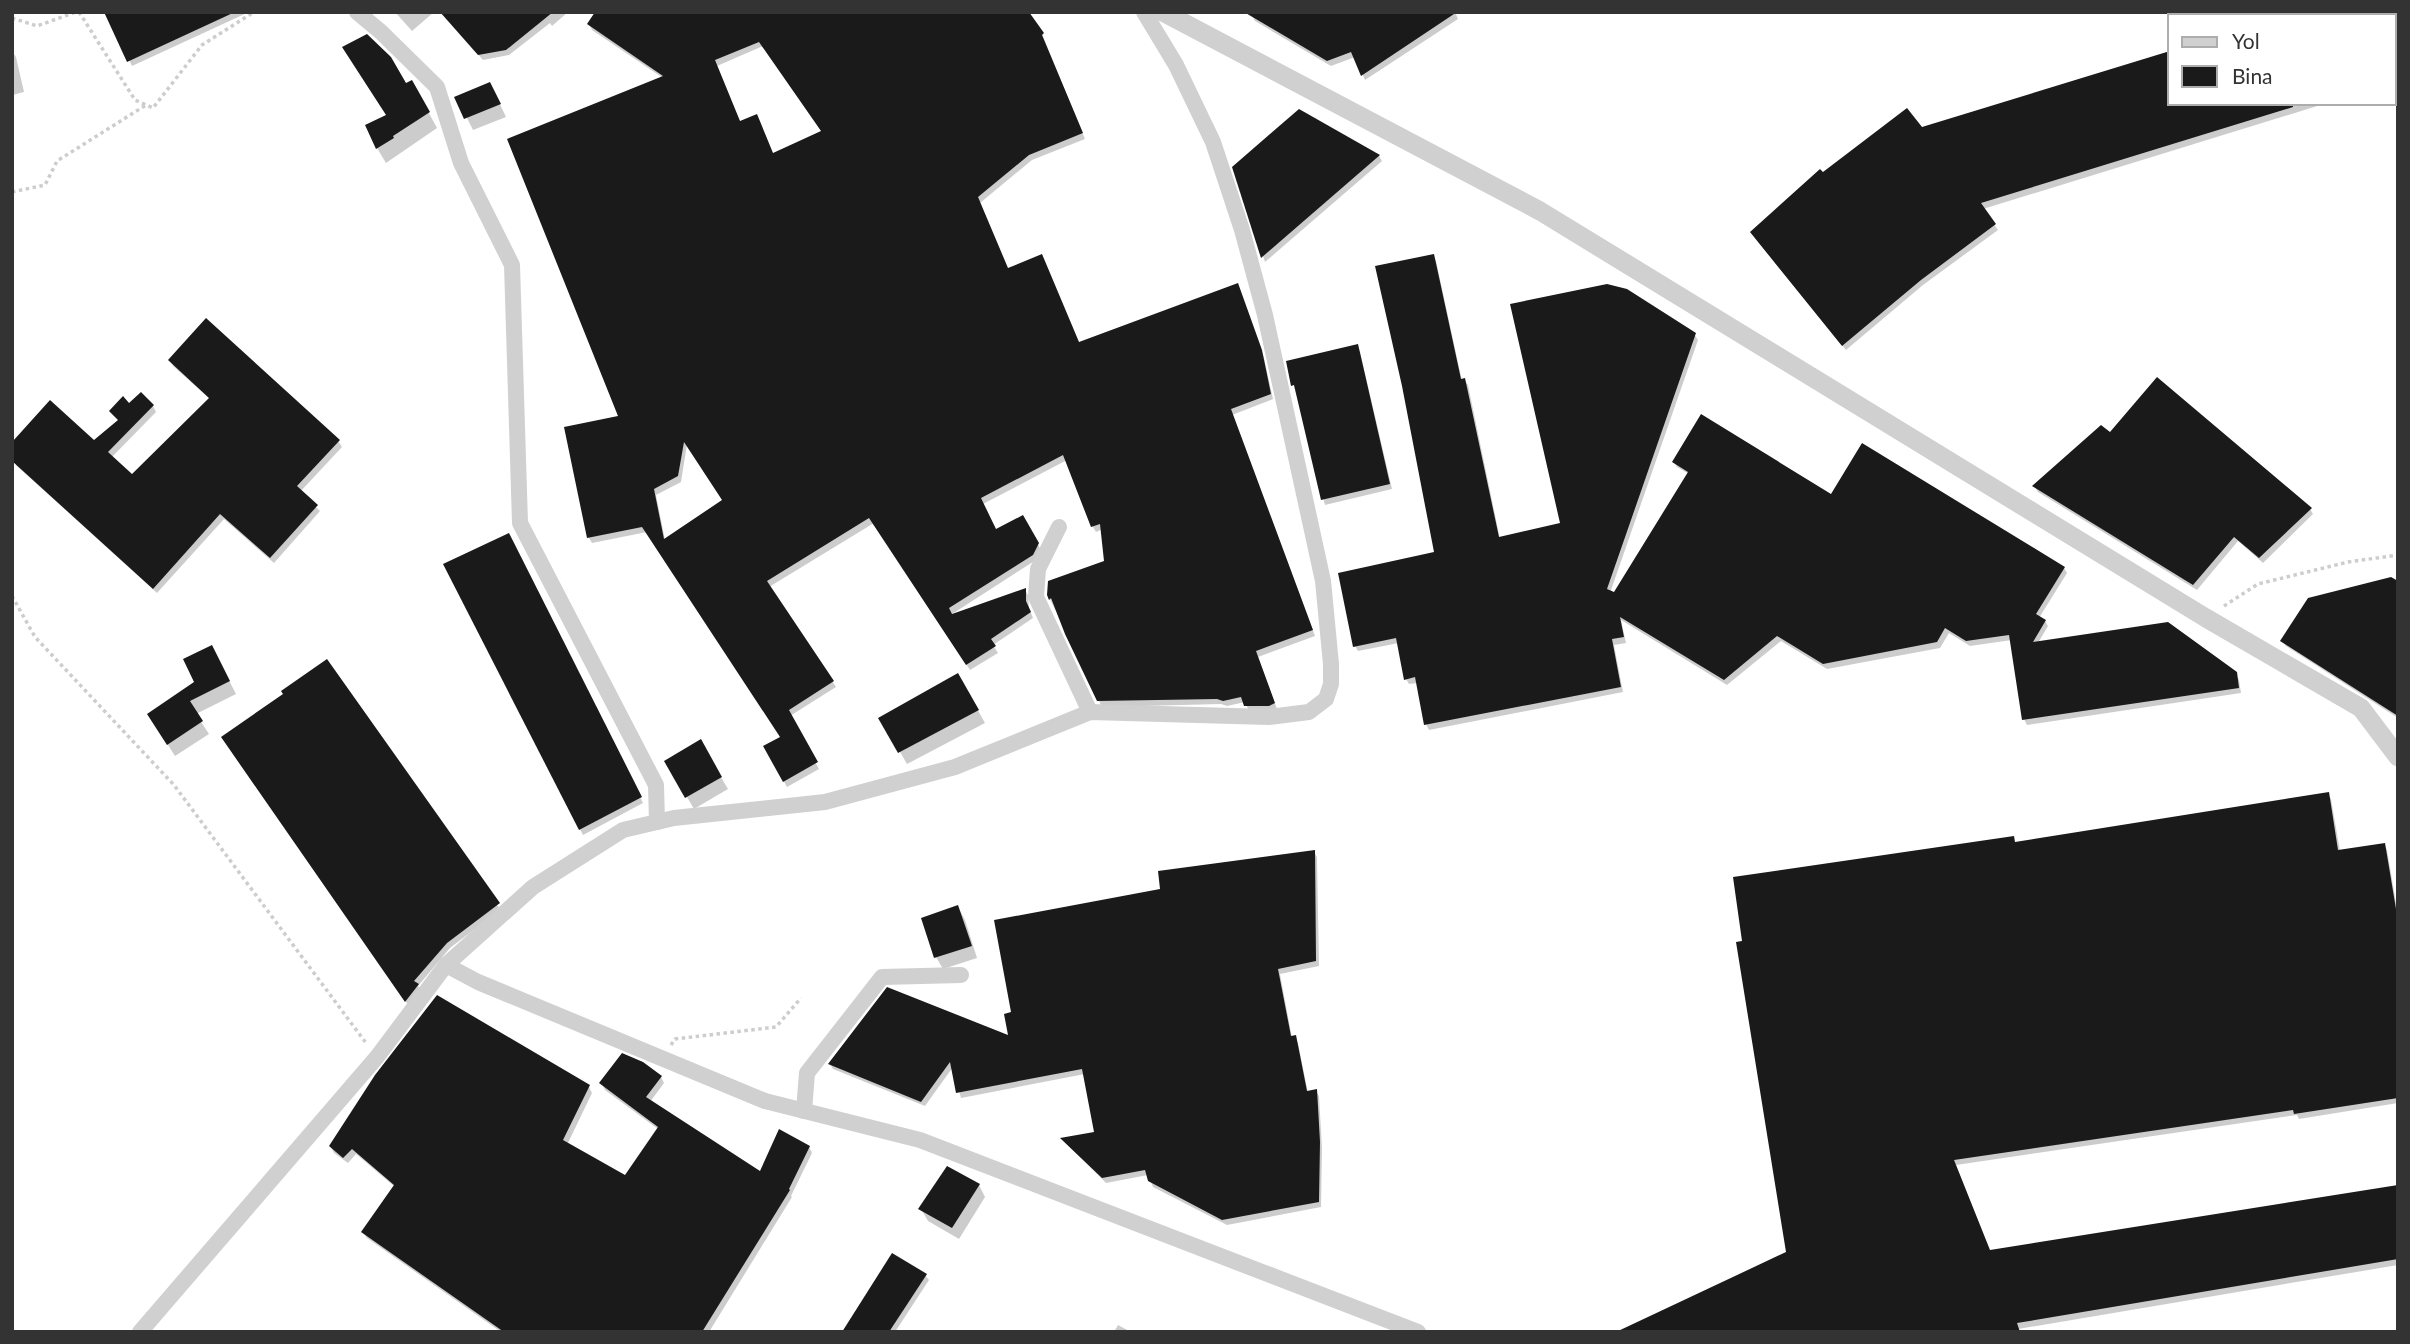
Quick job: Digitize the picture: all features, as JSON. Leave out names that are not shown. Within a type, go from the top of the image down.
[{"type":"street","points":[[357,12],[437,87],[461,163],[512,265],[520,523],[656,785],[657,822]]},
{"type":"street","points":[[140,1332],[377,1057],[446,965],[533,887],[622,830],[687,816],[825,802],[955,766],[1090,712],[1269,717],[1309,712],[1326,699],[1331,684],[1323,582],[1265,315],[1242,230],[1213,142],[1176,65],[1144,12]]},
{"type":"street","points":[[1163,12],[1540,211],[2206,618],[2361,708],[2398,757]]},
{"type":"street","points":[[1059,527],[1038,569],[1036,597],[1090,712]]},
{"type":"street","points":[[446,965],[478,982],[765,1101],[920,1140],[1418,1332]]},
{"type":"street","points":[[804,1111],[807,1073],[882,977],[961,975]]},
{"type":"path","points":[[12,14],[37,26],[78,12],[135,100],[153,108],[202,46],[254,12]]},
{"type":"path","points":[[12,192],[45,185],[57,161],[146,105]]},
{"type":"path","points":[[2206,618],[2259,584],[2348,562],[2398,555]]},
{"type":"path","points":[[12,596],[35,637],[174,785],[377,1057]]},
{"type":"path","points":[[662,1058],[675,1039],[776,1027],[801,998]]},
{"type":"building","points":[[104,12],[235,12],[127,62]]},
{"type":"building","points":[[440,12],[553,12],[506,50],[478,55]]},
{"type":"building","points":[[595,12],[1029,12],[1044,33],[1042,35],[1083,133],[1029,155],[978,197],[1008,268],[1042,254],[1079,342],[1238,283],[1262,350],[1271,394],[1231,409],[1313,630],[1256,651],[1275,703],[1269,706],[1244,706],[1241,697],[1223,701],[1097,701],[1051,598],[1049,600],[1047,595],[1048,581],[1104,561],[1100,524],[1091,527],[1063,455],[981,498],[996,529],[1023,515],[1039,543],[1033,555],[949,608],[952,614],[1026,588],[1026,601],[1031,612],[991,639],[996,646],[966,665],[869,518],[767,581],[834,681],[789,710],[818,762],[783,782],[763,746],[780,737],[642,527],[587,538],[564,427],[618,416],[507,139],[663,76],[587,24]],"holes":[[[759,42],[821,131],[773,153],[757,114],[740,121],[715,60]],[[684,442],[722,500],[664,539],[654,489],[678,476]]]},
{"type":"building","points":[[1244,12],[1457,12],[1361,76],[1351,52],[1327,61]]},
{"type":"building","points":[[367,34],[391,57],[406,83],[412,80],[430,112],[376,149],[365,125],[386,115],[342,47]]},
{"type":"building","points":[[2168,52],[2168,105],[2293,105],[1981,203],[1996,224],[1921,280],[1842,346],[1750,232],[1820,169],[1823,172],[1907,108],[1922,127]]},
{"type":"building","points":[[490,82],[501,104],[464,119],[454,97]]},
{"type":"building","points":[[1299,109],[1380,155],[1261,258],[1232,167]]},
{"type":"building","points":[[1434,254],[1461,379],[1465,378],[1499,537],[1560,523],[1510,304],[1607,284],[1627,289],[1696,333],[1607,589],[1614,592],[1688,472],[1672,462],[1701,414],[1831,494],[1862,443],[2065,567],[2036,614],[2046,620],[2033,642],[2168,622],[2237,672],[2239,688],[2022,720],[2009,635],[1966,641],[1945,628],[1937,642],[1823,664],[1777,636],[1724,680],[1620,617],[1624,637],[1612,639],[1621,687],[1424,725],[1415,677],[1404,680],[1396,638],[1353,647],[1338,573],[1434,552],[1402,386],[1375,266]]},
{"type":"building","points":[[206,318],[340,440],[297,486],[318,505],[270,558],[220,514],[153,589],[12,461],[13,441],[50,400],[94,440],[118,420],[109,411],[123,396],[129,403],[141,392],[154,405],[108,452],[132,474],[209,398],[168,360]]},
{"type":"building","points":[[1358,344],[1390,484],[1321,500],[1286,361]]},
{"type":"building","points":[[2157,377],[2312,508],[2259,558],[2234,537],[2193,585],[2032,486],[2101,425],[2110,432]]},
{"type":"building","points":[[509,533],[642,797],[579,830],[443,564]]},
{"type":"building","points":[[2391,577],[2398,581],[2398,716],[2280,641],[2308,598]]},
{"type":"building","points":[[212,645],[230,681],[190,701],[203,721],[167,745],[147,714],[194,682],[183,659]]},
{"type":"building","points":[[327,659],[500,903],[447,943],[414,981],[419,984],[405,1002],[221,737],[283,694],[281,691]]},
{"type":"building","points":[[958,673],[979,710],[898,753],[878,718]]},
{"type":"building","points":[[701,739],[722,777],[685,798],[664,761]]},
{"type":"building","points":[[2329,792],[2338,850],[2385,843],[2398,921],[2398,1098],[2294,1114],[2293,1110],[1954,1160],[1990,1250],[2398,1185],[2398,1259],[2017,1323],[2020,1332],[1616,1332],[1786,1252],[1736,942],[1742,941],[1733,877],[2014,836],[2015,842]]},
{"type":"building","points":[[1315,850],[1316,961],[1278,969],[1291,1036],[1296,1035],[1307,1091],[1317,1089],[1319,1202],[1222,1220],[1148,1181],[1145,1170],[1102,1178],[1060,1138],[1094,1132],[1082,1069],[956,1093],[950,1062],[921,1102],[828,1064],[887,987],[1008,1035],[1004,1014],[1011,1012],[994,920],[1160,889],[1158,871]]},
{"type":"building","points":[[958,905],[972,946],[934,958],[921,918]]},
{"type":"building","points":[[437,995],[590,1085],[563,1140],[625,1175],[658,1127],[599,1083],[622,1053],[643,1062],[662,1076],[646,1097],[760,1171],[779,1129],[810,1146],[790,1190],[702,1332],[504,1332],[361,1232],[394,1185],[352,1149],[343,1158],[329,1146],[375,1075]]},
{"type":"building","points":[[947,1166],[980,1184],[952,1228],[918,1209]]},
{"type":"building","points":[[892,1253],[927,1274],[889,1332],[842,1332]]}]
